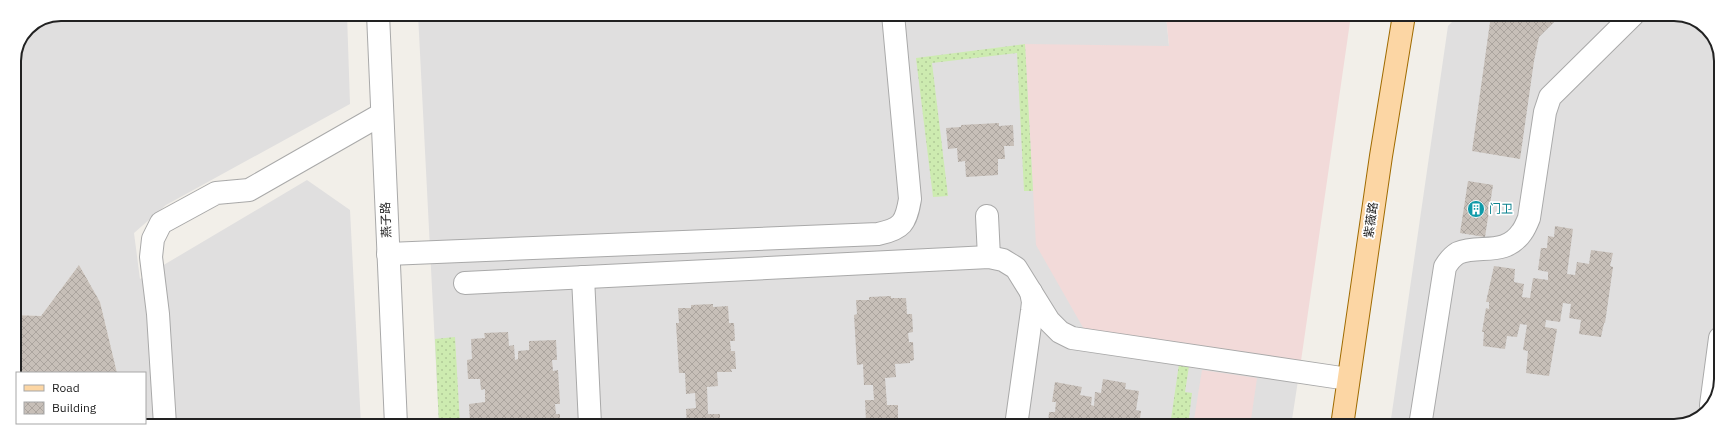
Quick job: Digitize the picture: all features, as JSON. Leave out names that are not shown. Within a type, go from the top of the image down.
[{"type":"main road","name":"紫薇路","points":[[1343,419],[1381,156],[1403,21]]},
{"type":"street","name":"燕子路","points":[[378,21],[396,419]]},
{"type":"street","points":[[388,254],[878,234],[889,231],[899,226],[908,216],[910,199],[894,21]]},
{"type":"street","points":[[1421,419],[1445,267],[1458,253],[1496,249],[1512,242],[1522,233],[1529,218],[1545,112],[1550,97],[1627,21]]},
{"type":"street","points":[[165,419],[158,314],[151,257],[153,239],[161,223],[216,193],[249,190],[382,114]]},
{"type":"street","points":[[987,216],[989,257]]},
{"type":"street","points":[[465,283],[989,257],[1003,260],[1016,268],[1049,321],[1060,332],[1072,338]]},
{"type":"street","points":[[583,277],[590,419]]},
{"type":"street","points":[[1017,419],[1030,333],[1033,302],[1030,289]]},
{"type":"street","points":[[1030,333],[1348,379]]},
{"type":"shaded area","points":[[61,21],[347,21],[350,104],[166,205],[134,233],[140,279],[307,180],[350,210],[361,419],[146,419],[146,372],[117,372],[100,302],[79,265],[41,316],[21,315],[21,61],[24,46],[33,33],[46,24]]},
{"type":"shaded area","points":[[418,21],[1167,21],[1169,46],[1085,331],[1301,361],[1292,419],[439,419]]},
{"type":"shaded area","points":[[1167,21],[1350,21],[1301,361],[1085,331],[1036,245],[1025,44],[1169,46]]},
{"type":"shaded area","points":[[1453,21],[1674,21],[1687,23],[1694,26],[1707,39],[1711,46],[1714,58],[1714,379],[1709,399],[1694,414],[1679,419],[1391,419],[1448,26]]},
{"type":"shaded area","points":[[1202,370],[1257,378],[1251,419],[1194,419]]},
{"type":"green space","points":[[1025,44],[1033,191],[1024,191],[1017,53],[932,63],[948,196],[933,197],[916,58]]},
{"type":"green space","points":[[455,337],[460,419],[439,419],[435,339]]},
{"type":"green space","points":[[1179,364],[1189,366],[1185,392],[1192,393],[1189,419],[1171,419]]},
{"type":"building","points":[[1490,21],[1555,21],[1539,37],[1534,61],[1520,159],[1472,151]]},
{"type":"building","points":[[999,123],[999,126],[1013,125],[1014,146],[1004,146],[1005,159],[998,159],[998,175],[966,177],[965,161],[958,162],[957,148],[948,149],[946,128],[961,127],[961,125]]},
{"type":"building","name":"门卫","points":[[1468,181],[1493,185],[1485,237],[1460,233]]},
{"type":"building","points":[[1555,226],[1573,229],[1567,274],[1575,275],[1577,262],[1589,264],[1591,250],[1613,253],[1610,266],[1613,267],[1605,323],[1601,337],[1579,334],[1581,320],[1569,318],[1571,304],[1563,303],[1560,322],[1546,320],[1545,327],[1557,329],[1549,376],[1526,373],[1528,351],[1523,350],[1527,325],[1520,324],[1517,337],[1507,336],[1505,349],[1483,346],[1484,332],[1482,332],[1486,308],[1489,309],[1489,302],[1486,302],[1494,266],[1515,269],[1514,282],[1524,284],[1522,297],[1530,298],[1533,278],[1548,280],[1548,272],[1538,270],[1541,248],[1547,248],[1548,236],[1554,237]]},
{"type":"building","points":[[79,265],[100,302],[117,372],[21,372],[21,315],[41,316]]},
{"type":"building","points":[[891,296],[891,298],[906,298],[907,314],[912,314],[913,332],[908,333],[909,342],[913,342],[914,360],[910,361],[910,363],[895,364],[896,377],[885,378],[887,405],[898,405],[898,419],[866,419],[865,400],[874,400],[873,385],[864,385],[863,364],[857,365],[854,315],[857,314],[856,300],[869,300],[869,297]]},
{"type":"building","points":[[713,304],[713,307],[728,306],[729,323],[734,323],[735,341],[730,341],[731,351],[735,351],[736,369],[731,369],[732,372],[717,372],[718,386],[707,387],[708,414],[720,414],[720,419],[687,419],[686,409],[696,408],[695,393],[686,394],[685,373],[679,373],[676,323],[679,323],[678,308],[691,308],[691,305]]},
{"type":"building","points":[[508,332],[509,346],[514,345],[515,360],[518,359],[518,351],[529,350],[529,341],[556,340],[557,360],[552,360],[553,371],[558,370],[560,404],[555,404],[556,414],[560,414],[560,419],[470,419],[469,404],[485,402],[485,389],[481,390],[480,379],[468,379],[467,360],[472,359],[471,339],[485,338],[484,333]]},
{"type":"building","points":[[1103,379],[1126,383],[1125,389],[1139,391],[1136,410],[1141,411],[1140,419],[1048,419],[1049,412],[1055,412],[1056,402],[1052,402],[1055,382],[1082,387],[1080,395],[1092,397],[1091,405],[1094,406],[1095,392],[1101,393]]},
{"type":"place","name":"门卫","points":[[1476,209]]}]
